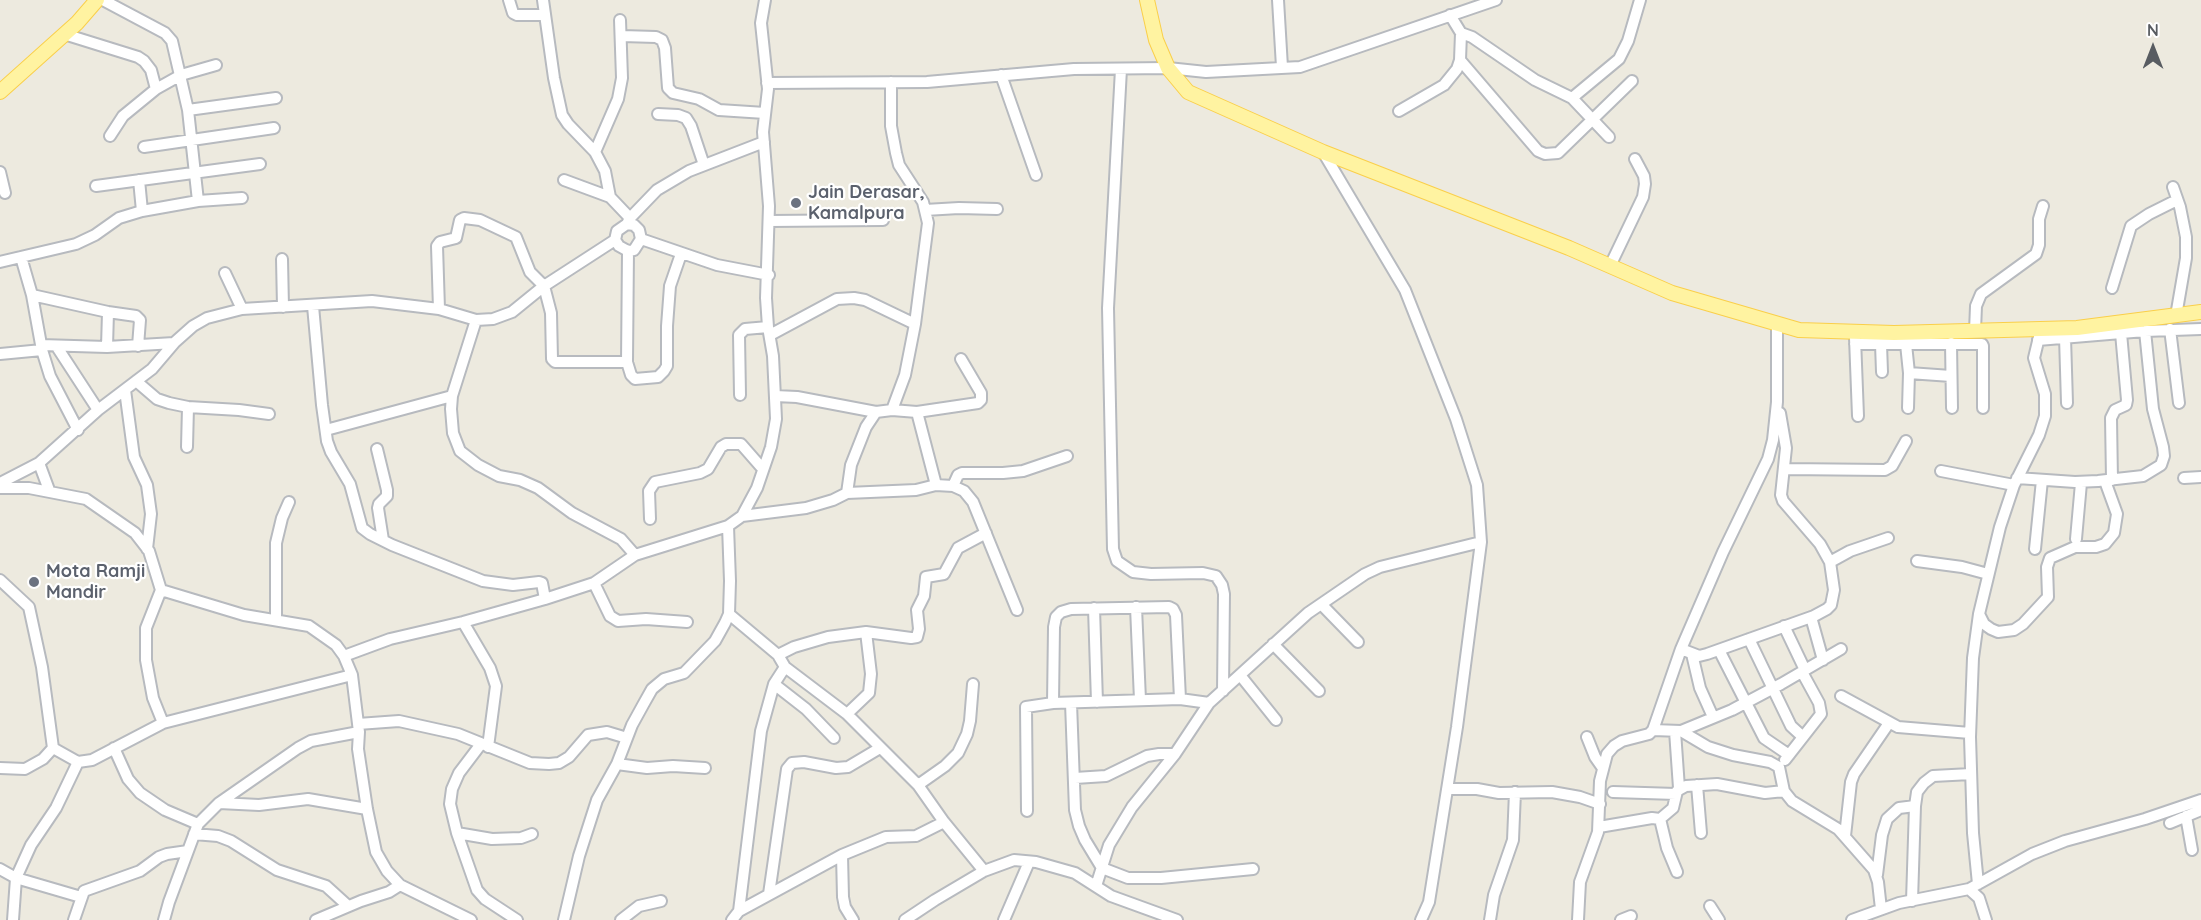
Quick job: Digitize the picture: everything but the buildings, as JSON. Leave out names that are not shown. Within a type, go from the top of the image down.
[{"type":"main road","points":[[0,92],[77,23],[97,0]]},
{"type":"main road","points":[[1147,0],[1156,40],[1168,68],[1188,92],[1323,152],[1569,248],[1672,293],[1799,330],[1855,338],[1975,331],[2039,334],[2201,312]]},
{"type":"street","points":[[103,0],[165,33],[172,41],[188,110],[198,201]]},
{"type":"street","points":[[509,0],[513,13],[517,15],[543,15]]},
{"type":"street","points":[[543,0],[543,15],[562,115],[595,152],[605,171],[610,197],[639,230],[641,239],[634,250],[628,251],[619,246],[615,240]]},
{"type":"street","points":[[344,656],[390,639],[545,600],[594,583],[635,555],[728,526],[742,516],[757,488],[771,447],[776,419],[773,356],[766,298],[769,275],[769,221],[764,142],[767,83],[761,23],[765,0]]},
{"type":"street","points":[[1278,0],[1282,67]]},
{"type":"street","points":[[1457,0],[1461,12]]},
{"type":"street","points":[[767,83],[927,82],[1065,69],[1168,68],[1206,72],[1300,67],[1496,0]]},
{"type":"street","points":[[1572,98],[1619,59],[1628,41],[1640,0]]},
{"type":"street","points":[[1399,111],[1444,85],[1457,69],[1460,60],[1461,33],[1450,15]]},
{"type":"street","points":[[595,152],[618,99],[622,78],[620,20]]},
{"type":"street","points":[[1461,33],[1481,42],[1535,80],[1572,98],[1609,137]]},
{"type":"street","points":[[64,34],[138,57],[151,70],[156,89]]},
{"type":"street","points":[[622,36],[656,37],[662,40],[665,48],[668,88],[673,93],[699,99],[719,110],[765,113]]},
{"type":"street","points":[[1460,60],[1538,151],[1545,154],[1558,153],[1632,81]]},
{"type":"street","points":[[110,136],[123,116],[156,89],[181,75],[216,65]]},
{"type":"street","points":[[1121,69],[1108,308],[1113,549],[1117,561],[1133,572],[1203,573],[1216,576],[1222,585],[1224,594],[1223,691]]},
{"type":"street","points":[[1001,75],[1036,175]]},
{"type":"street","points":[[891,82],[891,126],[899,165],[923,202],[928,223],[915,324],[905,375],[892,410]]},
{"type":"street","points":[[188,110],[276,98]]},
{"type":"street","points":[[658,114],[678,115],[686,118],[691,126],[704,165]]},
{"type":"street","points":[[144,147],[274,128]]},
{"type":"street","points":[[0,485],[39,463],[98,410],[152,369],[174,343],[193,326],[207,318],[242,309],[372,301],[439,309],[476,320],[493,319],[512,312],[544,286],[615,240],[617,231],[657,190],[689,171],[764,142]]},
{"type":"street","points":[[1323,152],[1405,290],[1456,419],[1477,485],[1480,542],[1457,727],[1429,902],[1421,920]]},
{"type":"street","points":[[1610,266],[1643,197],[1644,176],[1635,159]]},
{"type":"street","points":[[96,186],[260,164]]},
{"type":"street","points":[[0,172],[5,193]]},
{"type":"street","points":[[138,180],[142,211]]},
{"type":"street","points":[[564,180],[610,197]]},
{"type":"street","points":[[2173,187],[2185,226],[2186,249],[2176,316]]},
{"type":"street","points":[[0,262],[76,244],[95,235],[119,218],[142,211],[198,201],[242,198]]},
{"type":"street","points":[[2112,288],[2131,226],[2177,200]]},
{"type":"street","points":[[1975,331],[1976,306],[1980,294],[2036,254],[2039,245],[2039,219],[2043,206]]},
{"type":"street","points":[[925,210],[997,209]]},
{"type":"street","points":[[439,309],[437,246],[440,242],[456,238],[460,220],[464,218],[480,220],[516,237],[527,267],[544,286],[551,313],[552,358],[555,362],[627,362]]},
{"type":"street","points":[[769,221],[883,220]]},
{"type":"street","points":[[641,239],[717,265],[769,275]]},
{"type":"street","points":[[628,251],[627,362],[631,375],[635,379],[658,376],[666,366],[670,286],[681,254]]},
{"type":"street","points":[[21,257],[32,295],[42,348],[56,391],[78,430]]},
{"type":"street","points":[[282,259],[283,307]]},
{"type":"street","points":[[225,273],[242,309]]},
{"type":"street","points":[[32,295],[139,317],[138,346]]},
{"type":"street","points":[[740,394],[739,335],[745,329],[769,331],[837,299],[854,298],[865,300],[915,324]]},
{"type":"street","points":[[313,306],[326,430],[331,452],[350,484],[362,528],[383,540],[483,581],[513,585],[539,582],[542,584],[545,600]]},
{"type":"street","points":[[107,347],[108,312]]},
{"type":"street","points":[[476,320],[451,409],[453,433],[460,451],[478,465],[499,476],[520,480],[538,488],[572,513],[621,539],[635,555]]},
{"type":"street","points":[[1578,920],[1580,882],[1599,827],[1602,767],[1607,754],[1622,741],[1649,734],[1653,730],[1681,649],[1723,552],[1768,459],[1773,440],[1777,402],[1777,324]]},
{"type":"street","points":[[1986,920],[1974,887],[1970,733],[1973,658],[1979,614],[2000,527],[2016,482],[2039,435],[2045,416],[2045,394],[2034,358],[2039,334],[2066,338],[2201,329]]},
{"type":"street","points":[[2170,330],[2179,403]]},
{"type":"street","points":[[1941,471],[2016,482],[2042,480],[2081,483],[2143,476],[2161,465],[2164,456],[2153,409],[2145,331]]},
{"type":"street","points":[[1979,614],[1984,624],[1990,629],[1998,632],[2014,630],[2023,624],[2048,597],[2047,567],[2050,558],[2074,547],[2096,547],[2105,544],[2116,526],[2117,514],[2109,480],[2110,418],[2115,410],[2126,405],[2127,400],[2121,333]]},
{"type":"street","points":[[1858,416],[1855,338],[1881,344],[1982,344],[1983,408]]},
{"type":"street","points":[[2066,338],[2067,403]]},
{"type":"street","points":[[0,354],[57,347],[174,343]]},
{"type":"street","points":[[1951,343],[1952,408]]},
{"type":"street","points":[[1881,344],[1882,372]]},
{"type":"street","points":[[1906,344],[1909,373],[1908,408]]},
{"type":"street","points":[[57,347],[98,410]]},
{"type":"street","points":[[775,396],[797,397],[876,412],[892,410],[917,412],[978,403],[981,400],[981,393],[961,359]]},
{"type":"street","points":[[1909,373],[1951,376]]},
{"type":"street","points":[[136,381],[157,399],[188,407],[269,414]]},
{"type":"street","points":[[125,390],[134,457],[147,485],[151,514],[147,549]]},
{"type":"street","points":[[326,430],[453,396]]},
{"type":"street","points":[[1681,649],[1699,656],[1719,650],[1811,617],[1827,609],[1833,599],[1830,562],[1820,544],[1783,501],[1781,495],[1786,441],[1777,402]]},
{"type":"street","points":[[188,407],[188,447]]},
{"type":"street","points":[[847,493],[851,465],[866,427],[876,412]]},
{"type":"street","points":[[917,412],[936,485]]},
{"type":"street","points":[[1785,469],[1885,471],[1892,466],[1906,441]]},
{"type":"street","points":[[650,519],[650,491],[655,482],[700,473],[708,469],[721,447],[726,444],[741,444],[762,468]]},
{"type":"street","points":[[377,449],[387,490],[387,496],[378,508],[383,540]]},
{"type":"street","points":[[953,486],[957,475],[962,473],[1023,471],[1067,456]]},
{"type":"street","points":[[39,463],[49,490]]},
{"type":"street","points":[[2184,478],[2201,477]]},
{"type":"street","points":[[2035,549],[2042,480]]},
{"type":"street","points":[[2076,539],[2081,483]]},
{"type":"street","points":[[0,485],[49,490],[86,498],[135,533],[147,549],[161,590],[146,628],[146,660],[153,698],[163,723]]},
{"type":"street","points":[[742,516],[806,508],[847,493],[907,491],[936,485],[953,486],[964,491],[973,502],[1017,610]]},
{"type":"street","points":[[276,620],[276,543],[289,501]]},
{"type":"street","points":[[564,920],[579,856],[597,800],[617,764],[627,738],[652,689],[664,679],[684,673],[715,641],[729,614],[728,526]]},
{"type":"street","points":[[778,655],[828,637],[866,632],[917,637],[919,629],[916,610],[924,596],[926,577],[944,574],[958,548],[986,533]]},
{"type":"street","points":[[1830,562],[1850,551],[1888,538]]},
{"type":"street","points":[[1096,886],[1109,845],[1132,807],[1175,754],[1209,704],[1273,644],[1321,604],[1365,574],[1380,567],[1480,542]]},
{"type":"street","points":[[1917,561],[1962,567],[1988,574]]},
{"type":"street","points":[[0,580],[28,607],[42,667],[53,748]]},
{"type":"street","points":[[594,583],[610,616],[618,621],[646,619],[687,622]]},
{"type":"street","points":[[161,590],[244,615],[309,626],[336,645],[344,656],[352,675],[358,749],[376,852],[387,871],[400,885],[471,920]]},
{"type":"street","points":[[1321,604],[1358,642]]},
{"type":"street","points":[[1137,607],[1140,700]]},
{"type":"street","points":[[1053,704],[1056,618],[1061,612],[1071,609],[1094,608],[1169,607],[1176,615],[1180,699]]},
{"type":"street","points":[[1094,608],[1097,702]]},
{"type":"street","points":[[729,614],[778,655],[785,667],[847,714],[918,785],[944,822],[984,871]]},
{"type":"street","points":[[1811,617],[1823,660]]},
{"type":"street","points":[[463,622],[490,668],[496,686],[484,746],[459,772],[452,789],[450,804],[457,833],[477,890],[485,899],[517,920]]},
{"type":"street","points":[[1779,767],[1816,721],[1821,709],[1784,626]]},
{"type":"street","points":[[847,714],[869,693],[871,674],[866,632]]},
{"type":"street","points":[[1749,639],[1791,726],[1803,737]]},
{"type":"street","points":[[1273,644],[1319,691]]},
{"type":"street","points":[[1653,730],[1678,731],[1746,703],[1841,649]]},
{"type":"street","points":[[1719,650],[1764,738],[1789,755]]},
{"type":"street","points":[[1692,654],[1700,688],[1713,717]]},
{"type":"street","points":[[736,916],[760,731],[774,684],[785,667]]},
{"type":"street","points":[[53,748],[78,762],[92,760],[163,723],[352,675]]},
{"type":"street","points":[[1240,675],[1276,720]]},
{"type":"street","points":[[774,684],[806,709],[834,738]]},
{"type":"street","points":[[918,785],[945,766],[958,753],[970,721],[973,684]]},
{"type":"street","points":[[1841,696],[1889,723],[1908,729],[1970,733]]},
{"type":"street","points":[[1027,811],[1026,707],[1180,699],[1209,704]]},
{"type":"street","points":[[1071,703],[1075,810],[1085,840],[1102,868],[1128,878],[1161,878],[1253,869]]},
{"type":"street","points":[[164,920],[196,829],[219,803],[311,741],[358,728],[399,721],[458,734],[530,762],[549,764],[559,763],[569,757],[588,735],[607,732],[627,738]]},
{"type":"street","points":[[1845,836],[1851,782],[1854,774],[1889,723]]},
{"type":"street","points":[[1678,731],[1708,747],[1733,755],[1770,762],[1779,767],[1785,790],[1792,801],[1830,823],[1845,836],[1877,875]]},
{"type":"street","points":[[1599,827],[1652,818],[1660,819],[1673,808],[1677,791],[1678,731]]},
{"type":"street","points":[[1587,737],[1602,767]]},
{"type":"street","points":[[0,768],[25,769],[43,759],[53,748]]},
{"type":"street","points":[[114,748],[128,778],[140,793],[165,810],[196,829],[231,841],[277,870],[326,886],[348,906]]},
{"type":"street","points":[[770,894],[787,769],[792,763],[804,762],[836,768],[848,766],[880,748]]},
{"type":"street","points":[[1075,778],[1106,776],[1147,756],[1175,754]]},
{"type":"street","points":[[13,920],[16,879],[31,845],[56,808],[78,762]]},
{"type":"street","points":[[617,764],[640,768],[673,766],[705,768]]},
{"type":"street","points":[[1912,901],[1917,792],[1928,778],[1938,775],[1971,774]]},
{"type":"street","points":[[1612,792],[1677,791],[1696,785],[1725,785],[1765,793],[1785,790]]},
{"type":"street","points":[[1696,785],[1701,833]]},
{"type":"street","points":[[1447,789],[1552,792],[1580,797],[1600,804]]},
{"type":"street","points":[[1490,920],[1494,895],[1513,840],[1515,792]]},
{"type":"street","points":[[219,803],[259,805],[308,799],[367,809]]},
{"type":"street","points":[[1852,920],[1867,917],[1881,909],[1974,887],[2032,854],[2065,841],[2145,819],[2201,800]]},
{"type":"street","points":[[1881,909],[1877,875],[1882,835],[1887,819],[1899,808],[1915,806]]},
{"type":"street","points":[[2170,823],[2201,810]]},
{"type":"street","points":[[2186,816],[2192,850]]},
{"type":"street","points":[[1660,819],[1666,848],[1677,872]]},
{"type":"street","points":[[736,916],[770,894],[842,855],[886,837],[916,836],[944,822]]},
{"type":"street","points":[[457,833],[492,839],[521,838],[532,834]]},
{"type":"street","points":[[74,920],[84,891],[140,872],[159,857],[188,851]]},
{"type":"street","points":[[842,855],[843,897],[845,907],[853,920]]},
{"type":"street","points":[[912,918],[984,871],[1014,860],[1075,873],[1111,896],[1177,920]]},
{"type":"street","points":[[1004,920],[1029,862]]},
{"type":"street","points":[[0,869],[16,879],[81,897]]},
{"type":"street","points":[[316,920],[388,892],[400,885]]},
{"type":"street","points":[[621,920],[639,906],[661,901]]},
{"type":"street","points":[[1710,906],[1719,920]]},
{"type":"place","name":"Jain Derasar, Kamalpura","points":[[796,203]]},
{"type":"place","name":"Mota Ramji Mandir","points":[[34,582]]}]
